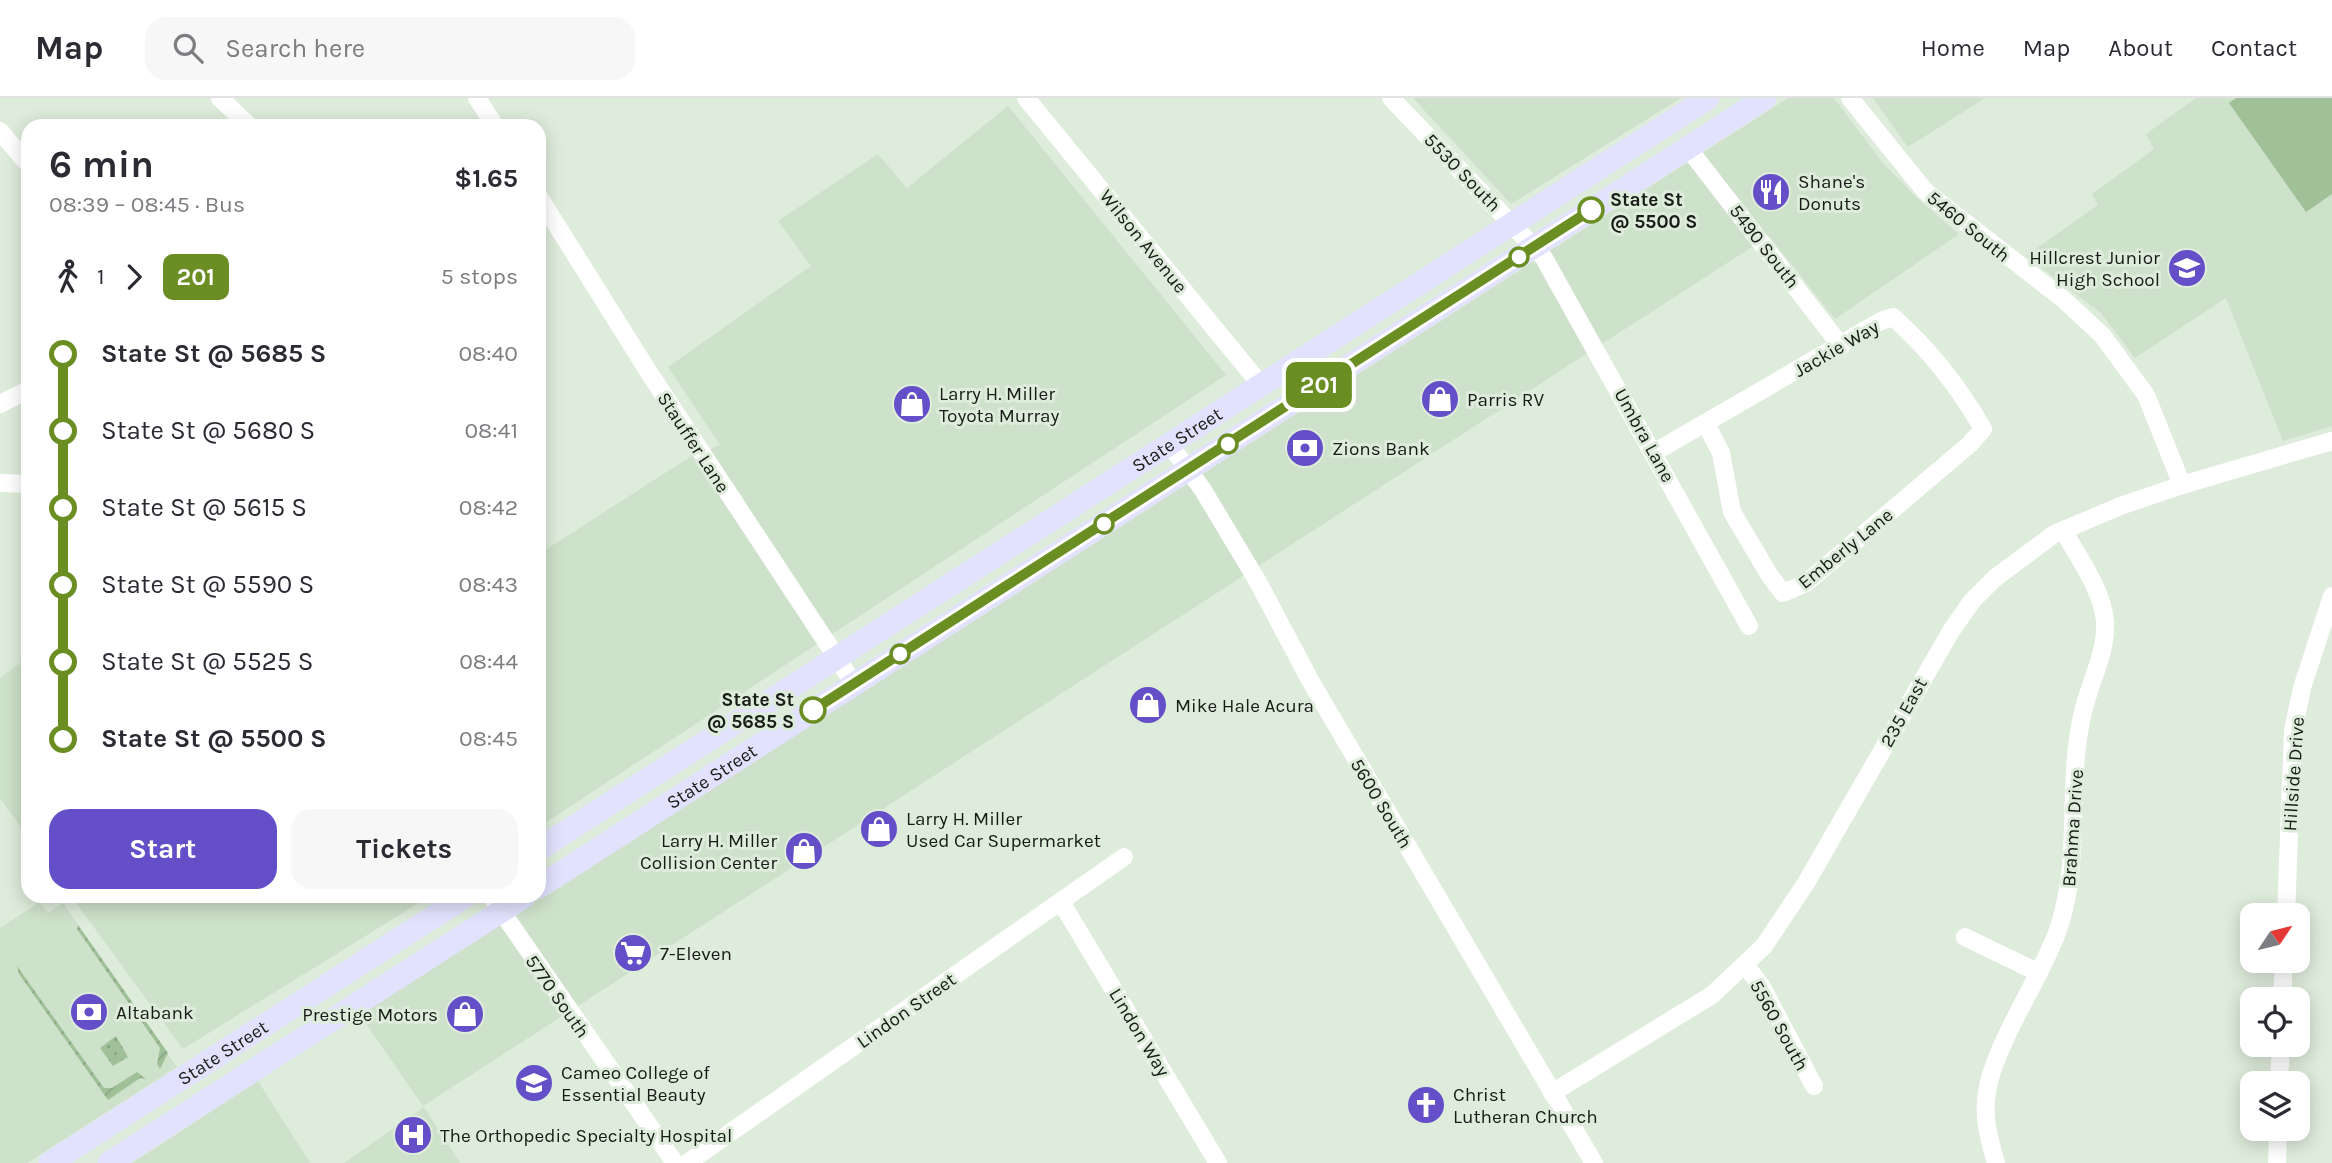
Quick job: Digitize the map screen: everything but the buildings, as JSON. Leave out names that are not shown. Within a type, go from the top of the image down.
[{"type":"main road","name":"State Street","points":[[546,845],[1708,98]]},
{"type":"main road","name":"State Street","points":[[546,882],[1765,98]]},
{"type":"main road","name":"State Street","points":[[50,1163],[455,903]]},
{"type":"main road","name":"State Street","points":[[109,1163],[496,904]]},
{"type":"street","points":[[219,98],[242,119]]},
{"type":"street","points":[[477,98],[490,119]]},
{"type":"street","name":"Wilson Avenue","points":[[1026,98],[1261,386]]},
{"type":"street","name":"5530 South","points":[[1391,98],[1534,247]]},
{"type":"street","name":"5460 South","points":[[1850,98],[1925,191],[2084,316],[2102,335],[2146,396],[2182,485]]},
{"type":"street","points":[[0,131],[21,156]]},
{"type":"street","name":"5490 South","points":[[1688,148],[1840,346]]},
{"type":"street","name":"Stauffer Lane","points":[[546,208],[648,372],[854,684]]},
{"type":"street","name":"Umbra Lane","points":[[1534,247],[1549,265],[1749,626]]},
{"type":"street","name":"Jackie Way","points":[[1655,452],[1881,321],[1893,317],[1909,331],[1971,407],[1983,429]]},
{"type":"street","points":[[0,404],[21,394]]},
{"type":"street","name":"Emberly Lane","points":[[1706,424],[1721,453],[1732,512],[1783,593],[1806,583],[1970,444],[1983,429]]},
{"type":"street","name":"235 East","points":[[1552,1093],[1687,1013],[1746,966],[1785,918],[1927,668],[1972,601],[2021,556],[2063,530],[2182,485],[2332,441]]},
{"type":"street","name":"5600 South","points":[[1169,444],[1188,469],[1277,614],[1317,692],[1594,1163]]},
{"type":"street","points":[[0,483],[21,484]]},
{"type":"street","name":"Brahma Drive","points":[[1996,1163],[1986,1124],[1990,1079],[2058,931],[2068,896],[2073,859],[2079,736],[2083,711],[2104,646],[2101,603],[2063,530]]},
{"type":"street","name":"Hillside Drive","points":[[2286,903],[2293,731],[2302,688],[2332,596]]},
{"type":"street","name":"Lindon Street","points":[[687,1163],[1124,857]]},
{"type":"street","name":"Lindon Way","points":[[1061,902],[1218,1163]]},
{"type":"street","name":"5770 South","points":[[496,904],[675,1163]]},
{"type":"street","points":[[1965,937],[2039,973]]},
{"type":"street","name":"5560 South","points":[[1746,966],[1762,987],[1814,1086]]},
{"type":"street","points":[[2277,1163],[2278,1141]]},
{"type":"shaded area","points":[[1413,98],[1681,98],[1511,204]]},
{"type":"shaded area","points":[[1788,98],[1834,98],[1882,162],[1916,197],[1959,234],[1835,319],[1769,236],[423,1106],[360,1015],[534,903],[546,903],[546,896]]},
{"type":"shaded area","points":[[1873,98],[1985,98],[1908,147]]},
{"type":"shaded area","name":"Hillcrest Junior High School","points":[[2196,98],[2332,98],[2332,426],[2283,441],[2226,298],[2135,358],[2101,313],[2026,256],[2098,205],[2092,194],[2154,149],[2146,134]]},
{"type":"shaded area","points":[[1008,106],[1226,375],[546,822],[546,550],[690,457],[720,445],[668,367],[811,266],[778,221],[878,154],[907,188]]},
{"type":"shaded area","points":[[21,662],[21,827],[0,798],[0,678]]},
{"type":"shaded area","points":[[38,903],[48,913],[63,903],[177,1067],[27,1163],[0,1163],[0,928]]},
{"type":"shaded area","points":[[76,903],[419,903],[183,1049]]},
{"type":"shaded area","points":[[258,1081],[310,1163],[132,1163],[166,1141]]},
{"type":"shaded area","name":"The Orthopedic Specialty Hospital","points":[[424,1107],[460,1163],[344,1163]]},
{"type":"green space","points":[[2236,98],[2332,98],[2332,194],[2306,212],[2229,103]]},
{"type":"green space","points":[[78,925],[168,1053],[160,1069],[157,1064],[160,1048],[77,929]]},
{"type":"green space","points":[[17,966],[104,1088],[112,1088],[137,1072],[146,1079],[140,1078],[108,1100],[19,974]]},
{"type":"green space","points":[[116,1036],[128,1057],[113,1066],[100,1048]]},
{"type":"bus line","name":"201","points":[[813,710],[1591,210]]},
{"type":"place","name":"Shane's Donuts","points":[[1771,192]]},
{"type":"place","name":"State St @ 5500 S","points":[[1591,210]]},
{"type":"place","name":"Hillcrest Junior High School","points":[[2187,268]]},
{"type":"place","name":"Parris RV","points":[[1440,399]]},
{"type":"place","name":"Larry H. Miller Toyota Murray","points":[[912,404]]},
{"type":"place","name":"Zions Bank","points":[[1305,448]]},
{"type":"place","name":"Mike Hale Acura","points":[[1148,705]]},
{"type":"place","name":"State St @ 5685 S","points":[[813,710]]},
{"type":"place","name":"Larry H. Miller Used Car Supermarket","points":[[879,829]]},
{"type":"place","name":"Larry H. Miller Collision Center","points":[[804,851]]},
{"type":"place","name":"7-Eleven","points":[[633,953]]},
{"type":"place","name":"Altabank","points":[[89,1012]]},
{"type":"place","name":"Prestige Motors","points":[[465,1014]]},
{"type":"place","name":"Cameo College of Essential Beauty","points":[[534,1083]]},
{"type":"place","name":"Christ Lutheran Church","points":[[1426,1105]]},
{"type":"place","name":"The Orthopedic Specialty Hospital","points":[[413,1135]]}]
